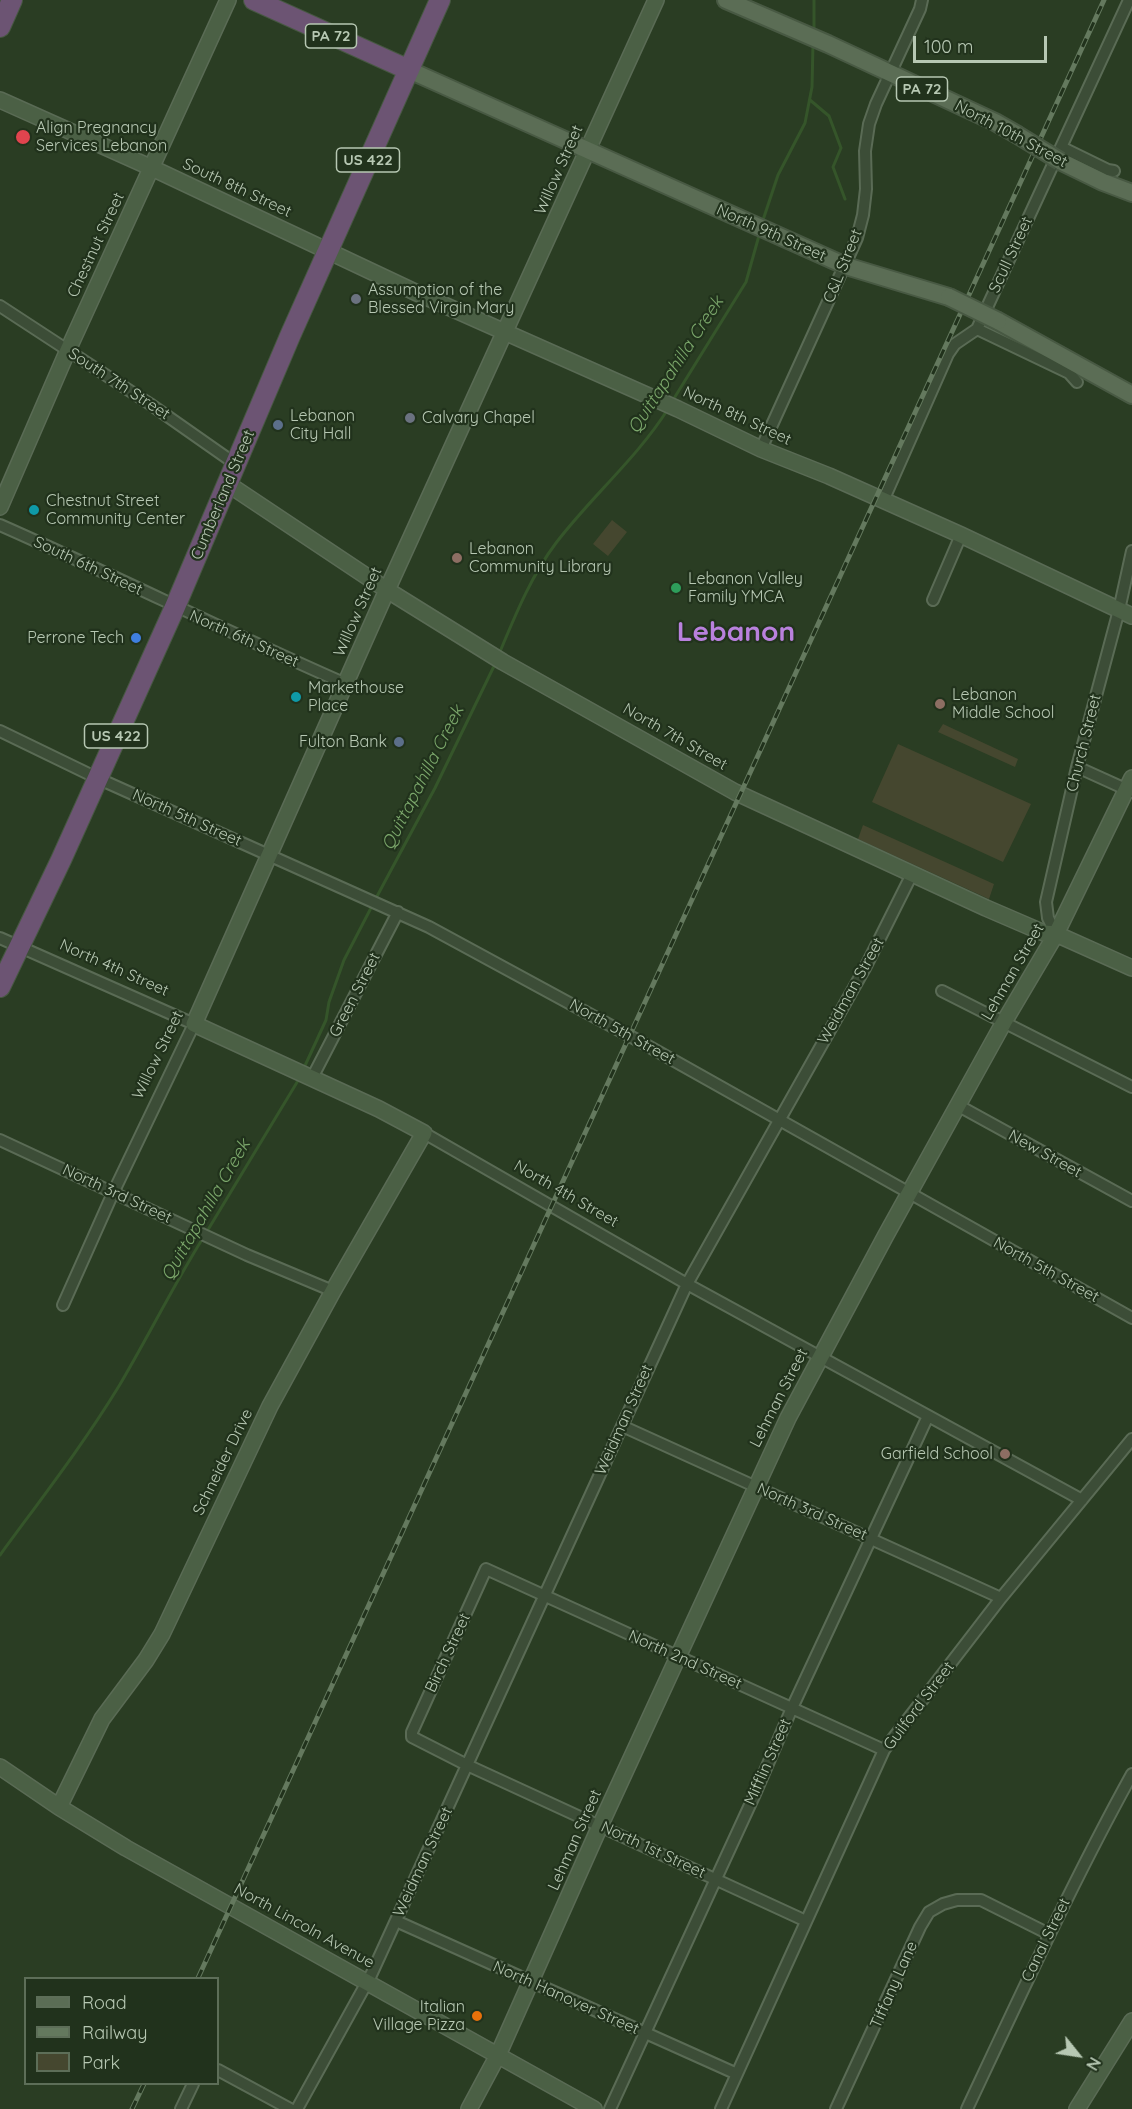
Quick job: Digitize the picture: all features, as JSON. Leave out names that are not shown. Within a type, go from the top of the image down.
[{"type":"highway","points":[[0,27],[12,0]]},
{"type":"highway","name":"PA 72","points":[[254,0],[409,70]]},
{"type":"highway","name":"Cumberland Street","points":[[0,987],[61,860],[175,607],[327,251],[440,0]]},
{"type":"main road","name":"North 10th Street","points":[[726,0],[828,44],[995,122],[1061,154],[1103,182],[1132,193]]},
{"type":"main road","name":"North 9th Street","points":[[409,70],[846,266],[949,297],[998,321],[1132,395]]},
{"type":"street","name":"Chestnut Street","points":[[0,507],[68,350],[228,0]]},
{"type":"street","name":"Willow Street","points":[[63,1305],[113,1192],[194,1024],[387,590],[656,0]]},
{"type":"street","name":"C&L Street","points":[[761,448],[846,266],[863,215],[866,189],[865,151],[869,124],[922,0]]},
{"type":"street","name":"Scull Street","points":[[883,501],[948,354],[955,344],[977,328],[1061,154],[1129,0]]},
{"type":"street","name":"South 8th Street","points":[[0,100],[152,168],[327,251]]},
{"type":"street","points":[[1061,154],[1114,171]]},
{"type":"street","name":"North 8th Street","points":[[327,251],[761,448],[961,535],[1126,613]]},
{"type":"street","name":"South 7th Street","points":[[0,306],[150,404],[237,465]]},
{"type":"street","points":[[977,328],[1069,373],[1077,382]]},
{"type":"street","name":"North 7th Street","points":[[228,484],[387,590],[489,654],[735,792],[1044,933],[1056,934],[1132,968]]},
{"type":"street","name":"South 6th Street","points":[[0,525],[80,560],[175,607]]},
{"type":"street","points":[[933,600],[961,535]]},
{"type":"street","name":"Church Street","points":[[1056,934],[1048,918],[1046,902],[1077,767],[1126,613],[1132,551]]},
{"type":"street","name":"North 6th Street","points":[[175,607],[346,684]]},
{"type":"street","name":"North 5th Street","points":[[0,731],[97,778],[399,912],[438,932],[1132,1318]]},
{"type":"street","points":[[1077,767],[1130,787]]},
{"type":"street","name":"Lehman Street","points":[[469,2109],[498,2055],[532,1982],[600,1826],[755,1486],[820,1356],[1004,1022],[1056,934],[1130,787]]},
{"type":"street","name":"Weidman Street","points":[[297,2109],[367,1982],[396,1921],[687,1284],[865,968],[912,874]]},
{"type":"street","name":"Green Street","points":[[305,1075],[399,912]]},
{"type":"street","name":"North 4th Street","points":[[0,938],[380,1109],[687,1284],[1082,1500]]},
{"type":"street","points":[[942,991],[1132,1087]]},
{"type":"street","name":"New Street","points":[[959,1106],[1132,1201]]},
{"type":"street","name":"Schneider Drive","points":[[59,1807],[102,1719],[146,1660],[162,1634],[270,1406],[333,1291],[424,1134]]},
{"type":"street","name":"North 3rd Street","points":[[0,1140],[333,1291]]},
{"type":"street","name":"Mifflin Street","points":[[610,2109],[755,1794],[792,1708],[928,1416]]},
{"type":"street","name":"North 3rd Street","points":[[622,1426],[1001,1598]]},
{"type":"street","name":"Guilford Street","points":[[721,2109],[884,1750],[1001,1598],[1132,1439]]},
{"type":"street","name":"North 2nd Street","points":[[486,1569],[884,1750]]},
{"type":"street","name":"Birch Street","points":[[412,1737],[412,1732],[486,1569]]},
{"type":"street","name":"North 1st Street","points":[[412,1737],[467,1765],[806,1921]]},
{"type":"street","name":"North Lincoln Avenue","points":[[0,1767],[126,1848],[594,2109]]},
{"type":"street","name":"Canal Street","points":[[967,2109],[1048,1934],[1086,1857],[1132,1774]]},
{"type":"street","name":"Tiffany Lane","points":[[836,2109],[929,1912],[943,1904],[957,1900],[981,1900],[1048,1934]]},
{"type":"street","name":"North Hanover Street","points":[[396,1921],[737,2074]]},
{"type":"street","points":[[1077,2109],[1132,2021]]},
{"type":"street","points":[[219,2071],[290,2109]]},
{"type":"street","points":[[182,2109],[193,2085]]},
{"type":"green space","points":[[612,520],[627,532],[608,556],[593,544]]},
{"type":"green space","points":[[943,724],[1018,759],[1015,767],[938,732]]},
{"type":"green space","points":[[898,744],[1031,804],[1003,862],[872,802]]},
{"type":"green space","points":[[863,825],[994,884],[989,899],[858,839]]},
{"type":"waterway","name":"Quittapahilla Creek","points":[[814,0],[814,32]]},
{"type":"waterway","name":"Quittapahilla Creek","points":[[762,223],[778,175],[805,123],[812,87],[813,44]]},
{"type":"waterway","points":[[810,100],[829,116],[841,148],[833,167],[845,199]]},
{"type":"waterway","name":"Quittapahilla Creek","points":[[673,400],[746,282],[760,232]]},
{"type":"waterway","name":"Quittapahilla Creek","points":[[499,654],[524,597],[547,556],[656,427],[668,409]]},
{"type":"waterway","name":"Quittapahilla Creek","points":[[375,900],[435,788],[496,662]]},
{"type":"waterway","name":"Quittapahilla Creek","points":[[303,1070],[326,1020],[329,1002],[344,960],[372,906]]},
{"type":"waterway","name":"Quittapahilla Creek","points":[[206,1233],[299,1079]]},
{"type":"waterway","name":"Quittapahilla Creek","points":[[0,1555],[105,1408],[203,1238]]},
{"type":"railway","points":[[198,1977],[1104,0]]},
{"type":"railway","points":[[132,2109],[144,2085]]},
{"type":"place","name":"Align Pregnancy Services Lebanon","points":[[23,137]]},
{"type":"place","name":"Assumption of the Blessed Virgin Mary","points":[[356,299]]},
{"type":"place","name":"Calvary Chapel","points":[[410,418]]},
{"type":"place","name":"Lebanon City Hall","points":[[278,425]]},
{"type":"place","name":"Chestnut Street Community Center","points":[[34,510]]},
{"type":"place","name":"Lebanon Community Library","points":[[457,558]]},
{"type":"place","name":"Lebanon Valley Family YMCA","points":[[676,588]]},
{"type":"place","name":"Perrone Tech","points":[[136,638]]},
{"type":"place","name":"Markethouse Place","points":[[296,697]]},
{"type":"place","name":"Lebanon Middle School","points":[[940,704]]},
{"type":"place","name":"Fulton Bank","points":[[399,742]]},
{"type":"place","name":"Garfield School","points":[[1005,1454]]},
{"type":"place","name":"Italian Village Pizza","points":[[477,2016]]},
{"type":"district","name":"Lebanon","points":[[736,633]]}]
